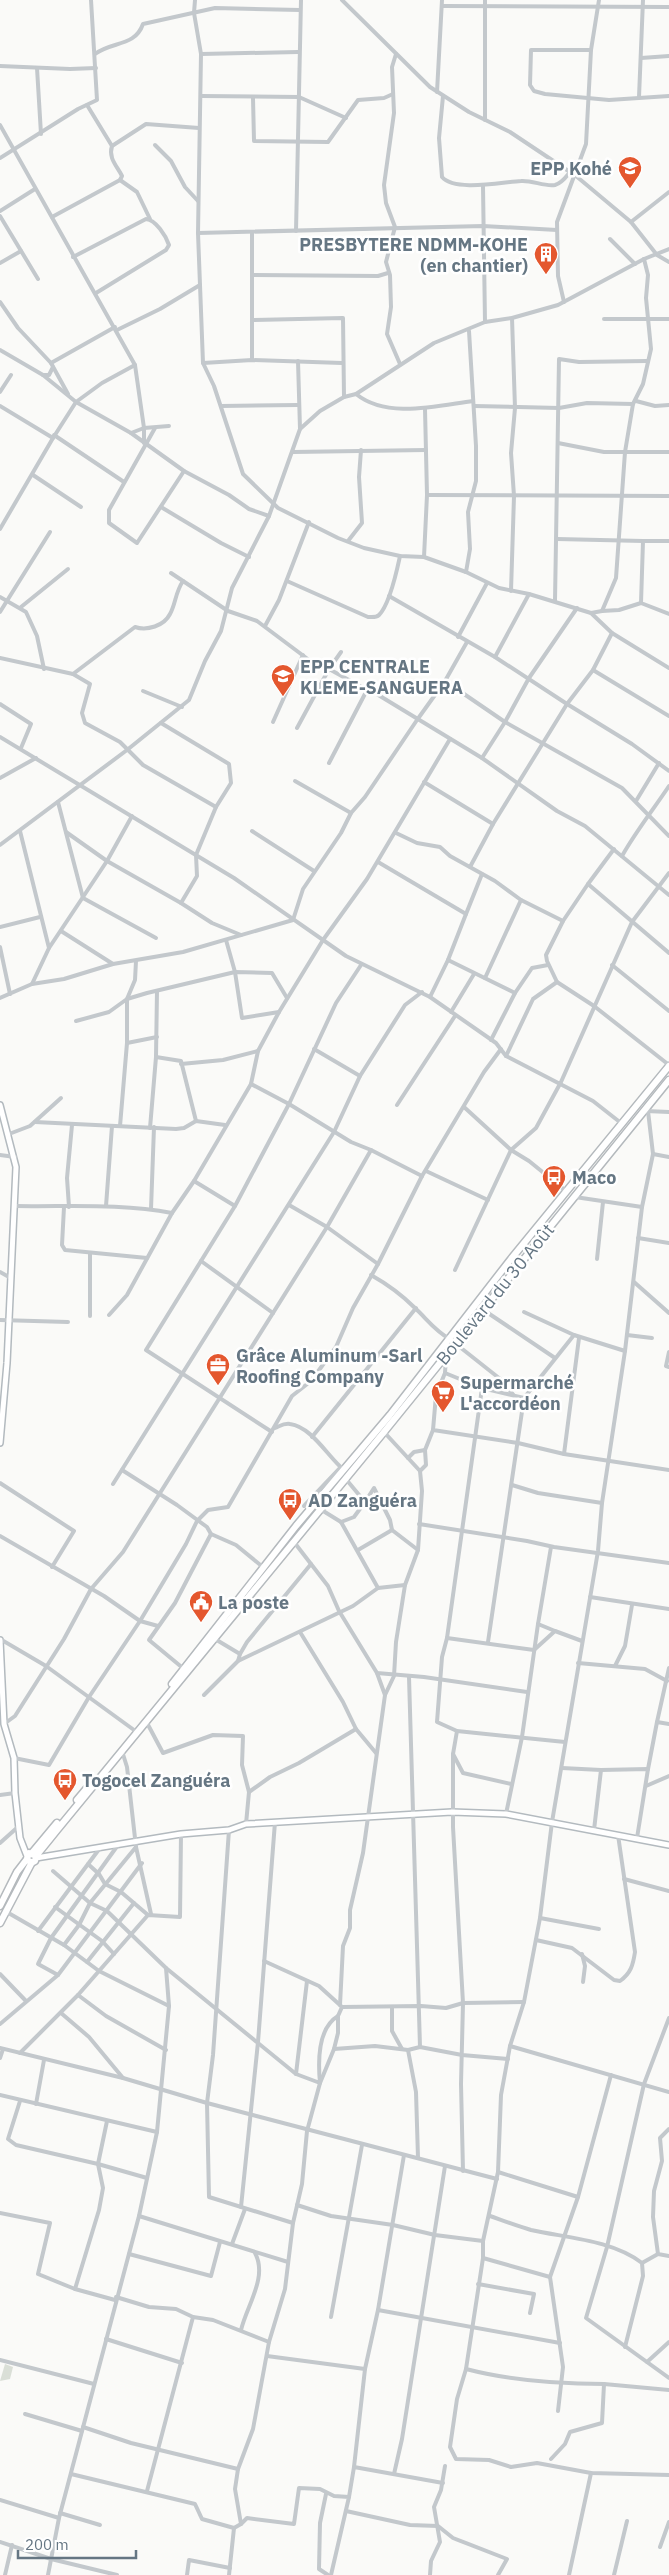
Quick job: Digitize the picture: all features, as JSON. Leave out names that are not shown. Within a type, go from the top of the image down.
[{"type":"highway","name":"Boulevard du 30 Août","points":[[122,1749],[134,1730],[145,1720],[215,1639],[446,1356],[453,1341],[474,1308],[510,1259],[669,1065]]},
{"type":"highway","name":"Boulevard du 30 Août","points":[[0,1923],[2,1909],[17,1872],[32,1857],[122,1749],[343,1468],[453,1341],[483,1310],[573,1196],[646,1111],[669,1080]]},
{"type":"street","points":[[0,158],[98,98],[91,0]]},
{"type":"street","points":[[195,0],[194,13],[201,54],[198,233],[203,363],[221,406],[243,474],[278,508],[338,538],[364,548],[400,556],[424,557],[511,590],[591,612],[619,610],[640,603],[669,614]]},
{"type":"street","points":[[296,231],[299,142],[298,52],[301,0]]},
{"type":"street","points":[[342,0],[417,76],[443,96],[538,150],[576,176],[632,222],[657,255],[669,262]]},
{"type":"street","points":[[437,92],[442,0]]},
{"type":"street","points":[[564,302],[558,276],[557,230],[559,215],[576,176],[586,144],[591,50],[599,6],[598,0]]},
{"type":"street","points":[[639,97],[642,0]]},
{"type":"street","points":[[442,6],[486,2],[669,7]]},
{"type":"street","points":[[485,120],[486,2]]},
{"type":"street","points":[[94,54],[105,47],[127,43],[135,38],[143,24],[215,8],[300,10]]},
{"type":"street","points":[[591,50],[534,50],[529,53],[530,86],[534,91],[609,100],[669,96]]},
{"type":"street","points":[[201,54],[298,52]]},
{"type":"street","points":[[396,54],[392,67],[394,113],[384,185],[386,203],[395,227],[387,256],[391,307],[387,334],[400,364]]},
{"type":"street","points":[[641,58],[669,56]]},
{"type":"street","points":[[0,66],[96,68]]},
{"type":"street","points":[[37,68],[41,134]]},
{"type":"street","points":[[253,98],[254,141],[328,142],[358,100],[384,98],[393,94]]},
{"type":"street","points":[[201,96],[299,97],[346,118]]},
{"type":"street","points":[[443,96],[439,138],[442,177],[454,183],[483,186],[521,181],[556,184],[570,172]]},
{"type":"street","points":[[87,105],[112,146]]},
{"type":"street","points":[[52,217],[120,180],[122,176],[110,154],[112,146],[146,124],[199,128]]},
{"type":"street","points":[[0,125],[73,257],[116,328],[135,365],[145,444]]},
{"type":"street","points":[[156,145],[171,161],[185,187],[198,201]]},
{"type":"street","points":[[96,293],[123,278],[168,248],[167,239],[150,219],[137,192],[120,180]]},
{"type":"street","points":[[483,186],[485,322]]},
{"type":"street","points":[[0,211],[35,189]]},
{"type":"street","points":[[632,222],[669,192]]},
{"type":"street","points":[[0,216],[38,279]]},
{"type":"street","points":[[73,257],[138,223],[150,219]]},
{"type":"street","points":[[198,233],[484,226],[557,230]]},
{"type":"street","points":[[252,232],[252,360]]},
{"type":"street","points":[[610,239],[635,264]]},
{"type":"street","points":[[300,428],[320,411],[344,397],[356,394],[400,364],[434,344],[469,331],[485,322],[512,318],[564,302],[644,259],[669,249]]},
{"type":"street","points":[[0,263],[21,251]]},
{"type":"street","points":[[602,610],[616,578],[620,495],[625,452],[634,402],[643,384],[652,344],[648,319],[648,275],[644,259]]},
{"type":"street","points":[[253,275],[378,276],[388,273]]},
{"type":"street","points":[[42,375],[48,374],[52,365],[116,328],[160,309],[200,285]]},
{"type":"street","points":[[0,302],[18,328],[52,365],[69,396]]},
{"type":"street","points":[[253,320],[343,318],[342,362],[344,397]]},
{"type":"street","points":[[511,590],[514,496],[511,453],[515,408],[512,318]]},
{"type":"street","points":[[604,319],[669,319]]},
{"type":"street","points":[[466,572],[470,549],[468,512],[476,482],[476,446],[469,331]]},
{"type":"street","points":[[0,350],[42,375],[76,402],[131,433],[184,471],[249,509],[269,516]]},
{"type":"street","points":[[555,601],[559,359],[579,362],[647,361]]},
{"type":"street","points":[[203,363],[252,360],[342,362]]},
{"type":"street","points":[[0,845],[189,700],[205,661],[221,631],[228,611],[232,588],[269,516],[293,452],[300,428],[298,361]]},
{"type":"street","points":[[0,530],[53,437],[76,402],[102,383],[135,365]]},
{"type":"street","points":[[0,392],[11,375]]},
{"type":"street","points":[[356,394],[365,402],[379,406],[425,409],[473,404],[515,408],[559,408],[587,403],[634,402],[655,406],[669,406]]},
{"type":"street","points":[[221,406],[298,405]]},
{"type":"street","points":[[0,406],[124,482]]},
{"type":"street","points":[[424,557],[427,495],[425,409]]},
{"type":"street","points":[[131,433],[144,428],[169,426]]},
{"type":"street","points":[[155,428],[110,510],[109,523],[112,527],[137,543],[184,471]]},
{"type":"street","points":[[558,443],[604,452],[669,452]]},
{"type":"street","points":[[348,541],[361,528],[362,523],[359,477],[361,450]]},
{"type":"street","points":[[293,452],[426,450]]},
{"type":"street","points":[[33,475],[81,507]]},
{"type":"street","points":[[427,495],[669,496]]},
{"type":"street","points":[[161,507],[221,543],[249,557]]},
{"type":"street","points":[[264,626],[287,581],[308,522]]},
{"type":"street","points":[[0,612],[50,532]]},
{"type":"street","points":[[556,539],[669,541]]},
{"type":"street","points":[[640,603],[643,541]]},
{"type":"street","points":[[287,581],[371,617],[379,614],[389,596],[400,556]]},
{"type":"street","points":[[21,607],[68,569]]},
{"type":"street","points":[[171,573],[228,611],[239,613],[264,626],[303,655],[375,693],[482,758],[557,811],[586,826],[669,895]]},
{"type":"street","points":[[73,674],[135,627],[150,629],[162,622],[170,615],[176,591],[183,581]]},
{"type":"street","points":[[458,637],[487,582]]},
{"type":"street","points":[[495,657],[528,594]]},
{"type":"street","points":[[389,596],[529,678],[666,766],[669,770]]},
{"type":"street","points":[[0,597],[21,607],[26,612],[37,636],[44,668]]},
{"type":"street","points":[[482,758],[505,722],[529,678],[577,608]]},
{"type":"street","points":[[591,612],[612,633],[669,668]]},
{"type":"street","points":[[470,866],[493,824],[567,704],[592,670],[612,633]]},
{"type":"street","points":[[293,920],[300,895],[314,871],[326,856],[352,813],[366,797],[445,681],[467,642]]},
{"type":"street","points":[[297,728],[340,652]]},
{"type":"street","points":[[272,722],[303,655]]},
{"type":"street","points":[[0,658],[73,674],[91,686],[84,699],[82,713],[86,723],[120,742],[126,750],[144,765],[216,807]]},
{"type":"street","points":[[592,670],[669,716]]},
{"type":"street","points":[[445,681],[505,722],[622,788],[636,801],[648,817],[669,836]]},
{"type":"street","points":[[329,763],[367,690]]},
{"type":"street","points":[[142,691],[182,707]]},
{"type":"street","points":[[0,704],[31,724],[21,748]]},
{"type":"street","points":[[161,723],[229,764],[231,783],[216,807],[196,855],[197,876],[181,903]]},
{"type":"street","points":[[0,737],[234,878],[293,920],[362,965],[430,996],[455,1016],[491,1040],[506,1056],[561,1082],[593,1101],[621,1123]]},
{"type":"street","points":[[109,1315],[127,1294],[172,1213],[194,1182],[225,1125],[251,1084],[258,1051],[279,1012],[323,940],[353,901],[378,862],[450,739]]},
{"type":"street","points":[[0,778],[36,758]]},
{"type":"street","points":[[666,766],[668,761]]},
{"type":"street","points":[[636,801],[659,763]]},
{"type":"street","points":[[295,781],[352,813]]},
{"type":"street","points":[[424,782],[493,824]]},
{"type":"street","points":[[622,856],[639,826],[648,817],[669,786]]},
{"type":"street","points":[[58,802],[83,898],[156,938]]},
{"type":"street","points":[[32,984],[49,948],[107,861],[132,816]]},
{"type":"street","points":[[20,831],[49,948]]},
{"type":"street","points":[[66,831],[107,861],[212,923],[241,935]]},
{"type":"street","points":[[252,831],[314,871]]},
{"type":"street","points":[[396,833],[417,843],[440,847],[450,856],[470,866],[521,900],[563,921]]},
{"type":"street","points":[[614,849],[563,921],[546,955],[548,965],[557,982],[594,1006],[669,1065]]},
{"type":"street","points":[[378,862],[466,914]]},
{"type":"street","points":[[430,996],[448,960],[482,874]]},
{"type":"street","points":[[455,1270],[511,1150],[536,1128],[561,1082],[632,922],[669,874]]},
{"type":"street","points":[[588,884],[669,954]]},
{"type":"street","points":[[485,978],[521,900]]},
{"type":"street","points":[[0,927],[40,917]]},
{"type":"street","points":[[0,998],[32,984],[64,979],[112,964],[183,952],[293,920]]},
{"type":"street","points":[[61,931],[112,964]]},
{"type":"street","points":[[226,940],[235,972],[242,1018],[279,1012]]},
{"type":"street","points":[[0,947],[10,994]]},
{"type":"street","points":[[448,960],[514,993]]},
{"type":"street","points":[[120,1126],[127,1043],[127,999],[135,980],[136,961]]},
{"type":"street","points":[[304,1506],[343,1468],[312,1437],[290,1424],[273,1430],[218,1398],[146,1350],[176,1298],[235,1206],[289,1104],[336,1003],[362,965]]},
{"type":"street","points":[[491,1040],[514,993],[532,968],[548,965]]},
{"type":"street","points":[[612,965],[669,1012]]},
{"type":"street","points":[[76,1021],[110,1012],[127,999],[235,972],[272,972],[288,998]]},
{"type":"street","points":[[451,1012],[474,974]]},
{"type":"street","points":[[506,1056],[533,999],[557,982]]},
{"type":"street","points":[[152,1209],[152,1128],[157,1036],[157,991]]},
{"type":"street","points":[[113,1484],[334,1132],[360,1076],[405,1005],[422,992]]},
{"type":"street","points":[[397,1106],[455,1016]]},
{"type":"street","points":[[127,1043],[157,1036]]},
{"type":"street","points":[[314,1049],[360,1076]]},
{"type":"street","points":[[14,1758],[49,1765],[89,1697],[140,1621],[180,1555],[197,1521],[208,1510],[228,1507],[292,1396],[311,1381],[336,1346],[352,1308],[378,1264],[422,1176],[484,1072],[501,1049]]},
{"type":"street","points":[[181,1064],[222,1060],[258,1051]]},
{"type":"street","points":[[156,1057],[181,1061],[196,1121]]},
{"type":"street","points":[[251,1084],[289,1104],[351,1142],[422,1176]]},
{"type":"street","points":[[9,1134],[35,1122],[61,1098]]},
{"type":"street","points":[[0,1107],[15,1157],[16,1206],[9,1277],[0,1443]]},
{"type":"street","points":[[464,1107],[511,1150],[529,1161],[566,1191]]},
{"type":"street","points":[[669,1112],[646,1111],[653,1154],[642,1208],[625,1351],[602,1503],[598,1551],[552,1822],[540,1918],[524,2002],[510,2046],[501,2095],[497,2179],[483,2241],[483,2258],[471,2326],[466,2369],[457,2399],[450,2447],[456,2459],[490,2460],[511,2467],[537,2463],[590,2473],[669,2475]]},
{"type":"street","points":[[35,1122],[152,1128],[184,1128],[196,1121],[225,1125]]},
{"type":"street","points":[[72,1125],[63,1249],[90,1254],[148,1258]]},
{"type":"street","points":[[106,1206],[112,1126]]},
{"type":"street","points":[[2,1722],[15,1716],[91,1589],[123,1552],[218,1398],[274,1313],[327,1227],[371,1150]]},
{"type":"street","points":[[653,1154],[669,1157]]},
{"type":"street","points":[[0,1155],[15,1157]]},
{"type":"street","points":[[426,1171],[488,1200]]},
{"type":"street","points":[[194,1182],[235,1206]]},
{"type":"street","points":[[573,1196],[642,1208]]},
{"type":"street","points":[[597,1259],[603,1202]]},
{"type":"street","points":[[289,1205],[327,1227],[378,1264]]},
{"type":"street","points":[[16,1206],[106,1206],[152,1209],[172,1213]]},
{"type":"street","points":[[638,1238],[669,1243]]},
{"type":"street","points":[[90,1254],[90,1316]]},
{"type":"street","points":[[201,1261],[237,1289],[274,1313]]},
{"type":"street","points":[[0,1272],[9,1277]]},
{"type":"street","points":[[372,1275],[391,1287],[416,1308],[436,1331],[453,1341],[504,1382],[514,1396]]},
{"type":"street","points":[[634,1282],[669,1313]]},
{"type":"street","points":[[312,1437],[416,1308]]},
{"type":"street","points":[[474,1308],[483,1310],[555,1358]]},
{"type":"street","points":[[524,1312],[580,1338],[625,1351]]},
{"type":"street","points":[[0,1320],[68,1322]]},
{"type":"street","points":[[626,1334],[652,1338]]},
{"type":"street","points":[[488,1642],[524,1398],[574,1335]]},
{"type":"street","points":[[564,1454],[580,1338]]},
{"type":"street","points":[[669,1352],[666,1366],[669,1366]]},
{"type":"street","points":[[420,1471],[426,1465],[425,1450],[433,1430],[436,1395],[444,1373],[446,1356]]},
{"type":"street","points":[[444,1373],[482,1388],[524,1398]]},
{"type":"street","points":[[482,1388],[447,1638],[442,1657],[437,1722],[457,1731],[565,1742]]},
{"type":"street","points":[[433,1430],[476,1438],[518,1442],[564,1454],[669,1470]]},
{"type":"street","points":[[241,2524],[235,2488],[238,2469],[253,2429],[268,2356],[269,2342],[284,2289],[293,2223],[302,2184],[307,2131],[320,2082],[334,2049],[338,2033],[343,1946],[350,1928],[350,1910],[362,1853],[385,1695],[394,1676],[396,1642],[405,1585],[418,1550],[422,1491],[420,1471],[384,1432]]},
{"type":"street","points":[[408,1458],[414,1452],[425,1450]]},
{"type":"street","points":[[122,1470],[207,1527],[211,1534],[236,1545],[264,1568]]},
{"type":"street","points":[[345,1478],[365,1502]]},
{"type":"street","points":[[0,1483],[74,1531],[52,1567]]},
{"type":"street","points":[[512,1485],[538,1493],[602,1503]]},
{"type":"street","points":[[341,1522],[354,1516],[374,1488],[390,1520],[392,1530],[418,1550]]},
{"type":"street","points":[[320,1509],[341,1522],[378,1588]]},
{"type":"street","points":[[420,1524],[504,1537],[551,1547],[598,1551],[669,1563]]},
{"type":"street","points":[[358,1550],[392,1530]]},
{"type":"street","points":[[184,1669],[149,1640],[176,1603],[211,1534]]},
{"type":"street","points":[[0,1536],[91,1589],[140,1621],[158,1626]]},
{"type":"street","points":[[294,1541],[328,1586],[340,1611],[377,1673],[385,1695]]},
{"type":"street","points":[[506,1814],[522,1737],[527,1692],[551,1547]]},
{"type":"street","points":[[238,1661],[247,1642],[311,1564]]},
{"type":"street","points":[[204,1694],[238,1661],[353,1606],[378,1588],[405,1585]]},
{"type":"street","points":[[590,1597],[632,1605],[669,1609]]},
{"type":"street","points":[[615,1666],[625,1646],[632,1605]]},
{"type":"street","points":[[538,1624],[582,1641]]},
{"type":"street","points":[[534,1650],[555,1631]]},
{"type":"street","points":[[300,1632],[343,1702],[356,1730],[376,1753]]},
{"type":"street","points":[[447,1638],[488,1642],[534,1650]]},
{"type":"street","points":[[215,1639],[240,1654]]},
{"type":"street","points":[[0,1640],[46,1666],[134,1730]]},
{"type":"street","points":[[0,1640],[2,1722],[14,1758],[15,1793],[20,1838],[32,1857],[137,1844],[181,1834],[228,1830],[246,1824],[452,1812],[506,1814],[669,1845]]},
{"type":"street","points":[[578,1663],[645,1669],[667,1681]]},
{"type":"street","points":[[637,1838],[648,1769],[669,1668]]},
{"type":"street","points":[[377,1673],[527,1692]]},
{"type":"street","points":[[409,1677],[417,1967],[421,2006],[420,2047]]},
{"type":"street","points":[[145,1720],[163,1753],[213,1735],[242,1736],[242,1765],[249,1792],[246,1824]]},
{"type":"street","points":[[657,1722],[669,1724]]},
{"type":"street","points":[[249,1792],[270,1776],[300,1763],[356,1730]]},
{"type":"street","points":[[457,1731],[453,1754],[452,1812],[463,2003],[463,2171]]},
{"type":"street","points":[[122,1749],[127,1767],[149,1915]]},
{"type":"street","points":[[453,1754],[463,1772],[511,1784]]},
{"type":"street","points":[[562,1768],[601,1770],[648,1769]]},
{"type":"street","points":[[594,1830],[601,1770]]},
{"type":"street","points":[[646,1786],[669,1776]]},
{"type":"street","points":[[0,1794],[15,1793]]},
{"type":"street","points":[[232,2244],[243,2208],[275,1822]]},
{"type":"street","points":[[0,1843],[20,1826]]},
{"type":"street","points":[[228,1830],[214,2006],[213,2055],[207,2103],[209,2198],[293,2223]]},
{"type":"street","points":[[88,1864],[99,1874],[105,1884],[121,1892],[149,1915],[180,1917],[181,1834]]},
{"type":"street","points":[[536,1940],[572,1948],[614,1980],[620,1981],[632,1968],[635,1952],[618,1835]]},
{"type":"street","points":[[64,1945],[79,1925],[90,1903],[137,1844]]},
{"type":"street","points":[[58,1975],[38,1964],[51,1938],[118,1846]]},
{"type":"street","points":[[38,1931],[100,1848]]},
{"type":"street","points":[[0,2024],[58,1975],[76,1954],[89,1932],[142,1863]]},
{"type":"street","points":[[52,1871],[84,1895],[90,1903],[107,1911],[118,1924],[166,1968],[296,2074],[320,2082]]},
{"type":"street","points":[[624,1879],[669,1891]]},
{"type":"street","points":[[87,1962],[134,1903]]},
{"type":"street","points":[[55,1907],[102,1941],[114,1954]]},
{"type":"street","points":[[2,1909],[64,1945],[99,1971],[169,2006]]},
{"type":"street","points":[[20,2052],[78,1995],[149,1915]]},
{"type":"street","points":[[540,1918],[600,1929]]},
{"type":"street","points":[[582,1954],[584,1966],[583,1982]]},
{"type":"street","points":[[264,1962],[319,1986],[341,2006],[421,2006],[446,2008],[463,2003],[524,2002]]},
{"type":"street","points":[[48,2575],[60,2515],[139,2216],[157,2132],[169,2006],[166,1968]]},
{"type":"street","points":[[0,1974],[26,2001]]},
{"type":"street","points":[[296,2074],[307,1981]]},
{"type":"street","points":[[78,1995],[106,2016],[166,2050]]},
{"type":"street","points":[[392,2006],[392,2031],[402,2049]]},
{"type":"street","points":[[61,2013],[89,2037],[123,2078]]},
{"type":"street","points":[[320,2082],[322,2039],[330,2021],[338,2016]]},
{"type":"street","points":[[669,2018],[644,2084],[607,2247],[586,2318],[669,2378]]},
{"type":"street","points":[[334,2049],[375,2046],[408,2050],[420,2047],[462,2055],[508,2058]]},
{"type":"street","points":[[510,2046],[669,2092]]},
{"type":"street","points":[[0,2058],[2,2049],[20,2052],[44,2060],[123,2078],[161,2091],[307,2131],[497,2179]]},
{"type":"street","points":[[408,2050],[416,2092],[418,2158]]},
{"type":"street","points":[[36,2104],[44,2060]]},
{"type":"street","points":[[558,2411],[559,2384],[563,2367],[550,2277],[578,2198],[611,2075]]},
{"type":"street","points":[[0,2095],[157,2132]]},
{"type":"street","points":[[20,2101],[8,2139],[16,2145],[98,2164],[147,2178]]},
{"type":"street","points":[[75,2289],[99,2210],[103,2188],[98,2164],[107,2121]]},
{"type":"street","points":[[658,2254],[653,2217],[654,2191],[662,2161],[660,2138],[669,2129]]},
{"type":"street","points":[[331,2317],[338,2285],[347,2218],[362,2145]]},
{"type":"street","points":[[326,2494],[320,2523],[319,2569],[329,2575],[349,2497],[365,2369],[378,2310],[404,2155]]},
{"type":"street","points":[[394,2474],[402,2439],[445,2166]]},
{"type":"street","points":[[498,2172],[578,2198]]},
{"type":"street","points":[[297,2205],[331,2216],[393,2225],[435,2235],[483,2241]]},
{"type":"street","points":[[0,2213],[50,2223],[38,2274],[75,2289],[149,2307],[176,2309],[193,2317],[213,2320],[269,2342]]},
{"type":"street","points":[[139,2216],[288,2262]]},
{"type":"street","points":[[490,2216],[528,2229],[607,2247],[632,2256],[642,2263]]},
{"type":"street","points":[[129,2254],[211,2276],[220,2242]]},
{"type":"street","points":[[241,2330],[246,2309],[260,2274],[261,2263],[255,2253]]},
{"type":"street","points":[[642,2263],[658,2254],[669,2256]]},
{"type":"street","points":[[483,2258],[550,2277]]},
{"type":"street","points":[[625,2347],[643,2276],[642,2263]]},
{"type":"street","points":[[478,2284],[534,2294],[530,2313]]},
{"type":"street","points":[[378,2310],[560,2343]]},
{"type":"street","points":[[147,2491],[160,2449],[193,2317]]},
{"type":"street","points":[[106,2339],[182,2363]]},
{"type":"street","points":[[647,2362],[669,2342]]},
{"type":"street","points":[[268,2356],[365,2369]]},
{"type":"street","points":[[0,2360],[94,2384]]},
{"type":"street","points":[[466,2369],[495,2376],[559,2384],[604,2384],[669,2390]]},
{"type":"street","points":[[551,2459],[565,2444],[570,2432],[602,2423],[604,2384]]},
{"type":"street","points":[[25,2414],[238,2469]]},
{"type":"street","points":[[430,2575],[431,2561],[440,2542],[434,2507],[442,2483],[445,2466]]},
{"type":"street","points":[[354,2467],[442,2483]]},
{"type":"street","points":[[568,2575],[590,2473]]},
{"type":"street","points":[[71,2474],[195,2504],[202,2519],[234,2528],[247,2518],[294,2524],[299,2488],[320,2489],[326,2494],[349,2497]]},
{"type":"street","points":[[0,2500],[100,2525]]},
{"type":"street","points":[[346,2511],[410,2525],[438,2526],[453,2538],[507,2559],[498,2575]]},
{"type":"street","points":[[614,2575],[627,2521]]},
{"type":"street","points":[[660,2547],[669,2522]]},
{"type":"street","points":[[229,2575],[234,2528]]},
{"type":"street","points":[[0,2542],[51,2559],[117,2575]]},
{"type":"street","points":[[5,2575],[12,2545]]},
{"type":"street","points":[[187,2575],[189,2560],[230,2568]]},
{"type":"shaded area","points":[[5,2364],[13,2367],[10,2379],[0,2381]]},
{"type":"place","name":"EPP Kohé","points":[[630,189]]},
{"type":"place","name":"PRESBYTERE NDMM-KOHE (en chantier)","points":[[546,275]]},
{"type":"place","name":"EPP CENTRALE KLEME-SANGUERA","points":[[283,697]]},
{"type":"place","name":"Maco","points":[[554,1198]]},
{"type":"place","name":"Grâce Aluminum -Sarl Roofing Company","points":[[218,1386]]},
{"type":"place","name":"Supermarché L'accordéon","points":[[443,1413]]},
{"type":"place","name":"AD Zanguéra","points":[[290,1521]]},
{"type":"place","name":"La poste","points":[[201,1623]]},
{"type":"place","name":"Togocel Zanguéra","points":[[65,1801]]}]
